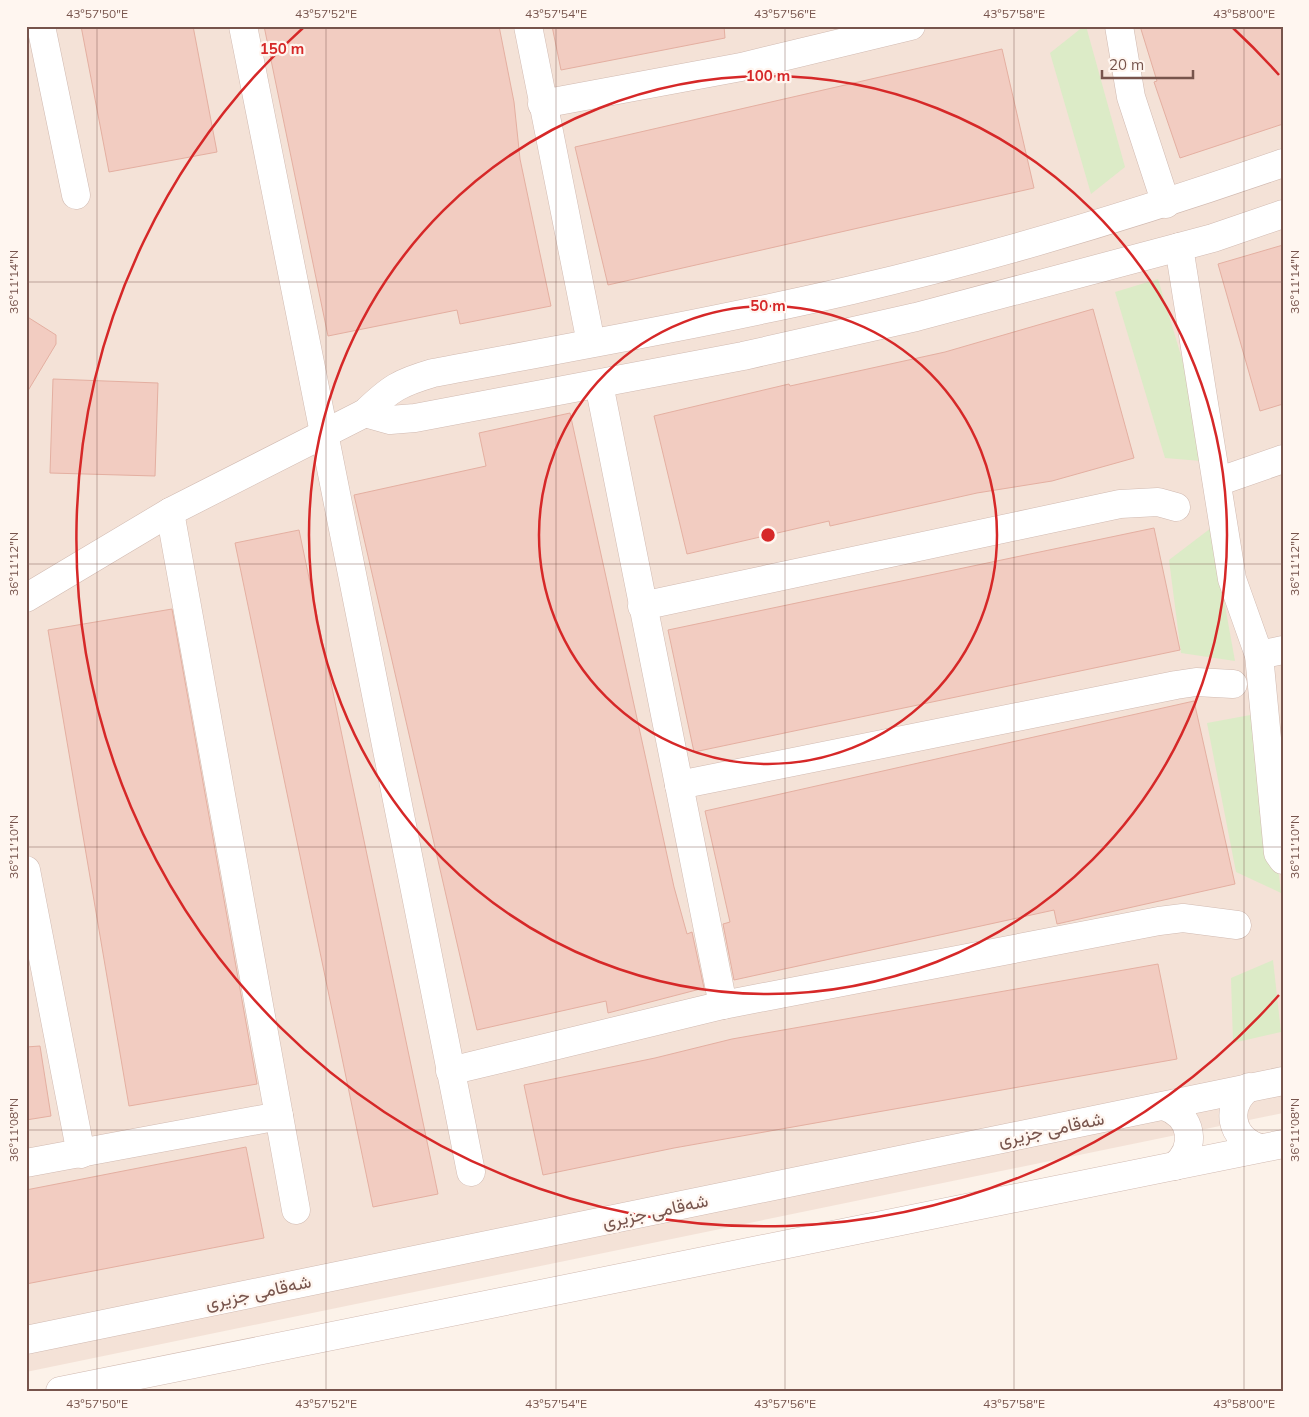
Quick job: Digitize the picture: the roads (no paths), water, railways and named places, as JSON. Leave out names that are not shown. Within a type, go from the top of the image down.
[{"type":"street","points":[[41,26],[76,195]]},
{"type":"street","points":[[243,26],[471,1172]]},
{"type":"street","points":[[528,26],[591,343]]},
{"type":"street","points":[[542,104],[741,67],[911,26]]},
{"type":"street","points":[[1120,26],[1131,97],[1166,204]]},
{"type":"street","points":[[26,598],[170,512],[366,413],[382,396],[402,382],[433,373],[824,296],[904,277],[1059,236],[1166,204],[1283,163]]},
{"type":"street","points":[[366,413],[390,420],[415,418],[743,356],[916,317],[1179,247],[1283,214]]},
{"type":"street","points":[[1179,247],[1232,579],[1271,653],[1278,852],[1283,860]]},
{"type":"street","points":[[904,277],[916,317]]},
{"type":"street","points":[[599,384],[723,1005]]},
{"type":"street","points":[[1217,482],[1283,459]]},
{"type":"street","points":[[642,606],[1120,504],[1158,502],[1176,507]]},
{"type":"street","points":[[170,512],[296,1210]]},
{"type":"street","points":[[679,785],[1176,684],[1196,682],[1233,684]]},
{"type":"street","points":[[26,870],[81,1154]]},
{"type":"street","points":[[450,1070],[723,1005],[1159,921],[1183,918],[1237,925]]},
{"type":"street","name":"شەقامی جزیری","points":[[26,1340],[1283,1081]]},
{"type":"street","points":[[1249,1087],[1236,1100],[1232,1117],[1238,1134],[1252,1146],[1271,1146]]},
{"type":"street","points":[[1164,1106],[1172,1109],[1183,1119],[1189,1133],[1190,1140],[1185,1155],[1175,1166]]},
{"type":"street","points":[[26,1163],[279,1116]]},
{"type":"street","points":[[60,1391],[1271,1146]]}]
